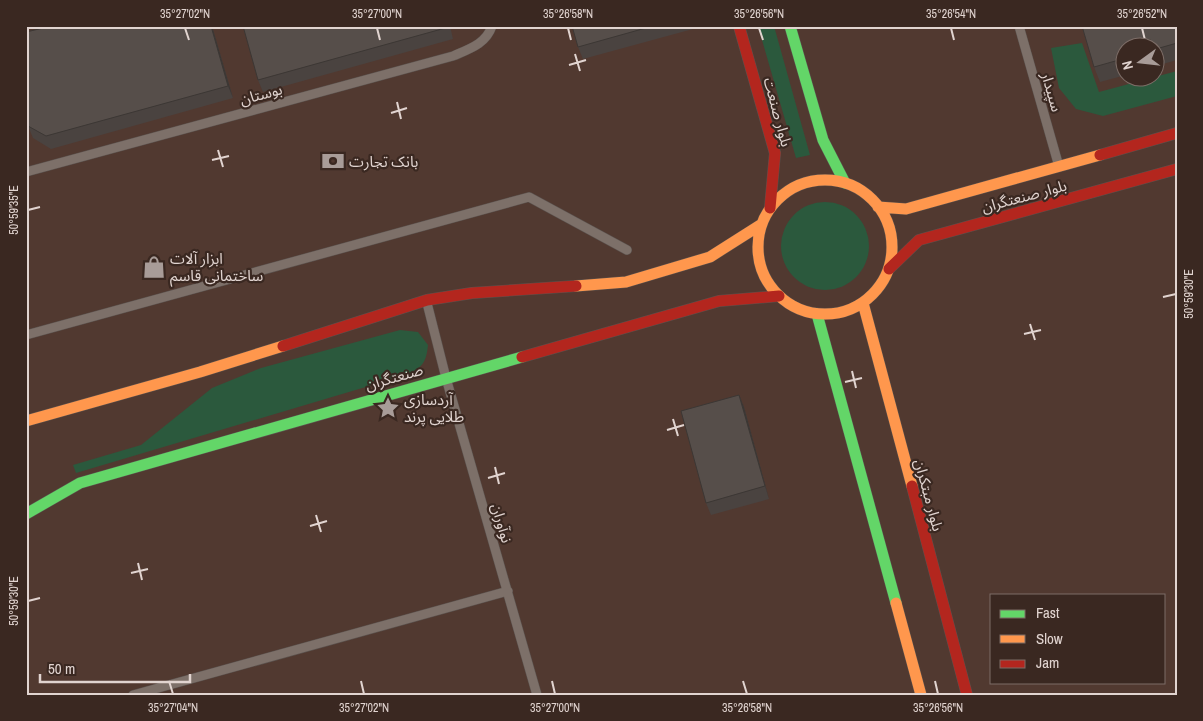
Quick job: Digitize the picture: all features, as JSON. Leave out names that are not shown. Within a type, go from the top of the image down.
[{"type":"street","name":"بلوار صنعت","points":[[739,26],[776,153],[770,208]]},
{"type":"street","points":[[790,26],[823,140],[845,183]]},
{"type":"street","name":"بلوار صنعتگران","points":[[878,207],[906,208],[1177,133]]},
{"type":"street","name":"بلوار صنعتگران","points":[[888,269],[919,240],[1177,169]]},
{"type":"street","points":[[822,180],[845,183],[863,192],[878,207],[889,228],[892,250],[888,269],[878,288],[863,302],[839,313],[817,314],[799,309],[779,296],[762,272],[758,240],[762,224],[770,208],[785,194],[800,184],[822,180]]},
{"type":"street","points":[[26,421],[200,372],[427,300],[472,293],[626,282],[710,257],[762,224]]},
{"type":"street","name":"صنعتگران","points":[[26,514],[80,483],[719,302],[779,296]]},
{"type":"street","name":"بلوار مبتکران","points":[[863,302],[966,695]]},
{"type":"street","points":[[817,314],[921,695]]},
{"type":"lane","name":"بوستان","points":[[26,172],[453,56],[476,46],[490,34],[492,26]]},
{"type":"lane","name":"سپیدار","points":[[1019,26],[1059,166]]},
{"type":"lane","points":[[26,335],[529,197],[627,250]]},
{"type":"lane","name":"نوآوران","points":[[427,300],[446,378],[537,695]]},
{"type":"lane","points":[[133,695],[508,591]]},
{"type":"shaded area","points":[[26,26],[1177,26],[1177,695],[26,695]]},
{"type":"green space","points":[[758,26],[774,26],[810,155],[796,158]]},
{"type":"green space","points":[[1082,43],[1099,92],[1116,87],[1166,88],[1166,74],[1177,71],[1177,96],[1103,116],[1076,109],[1059,88],[1051,48]]},
{"type":"green space","points":[[825,202],[842,206],[856,215],[865,229],[869,246],[865,263],[856,277],[842,286],[825,290],[808,286],[794,277],[785,263],[781,246],[785,229],[794,215],[808,206]]},
{"type":"green space","points":[[400,330],[418,332],[428,345],[423,364],[406,375],[76,473],[73,465],[141,445],[212,388],[261,368]]},
{"type":"building","points":[[52,26],[211,26],[228,86],[46,136],[28,126],[26,120],[26,32]]},
{"type":"building","points":[[243,26],[449,26],[449,27],[258,80]]},
{"type":"building","points":[[572,26],[653,26],[578,47]]},
{"type":"building","points":[[1082,26],[1177,26],[1177,43],[1166,46],[1166,38],[1116,38],[1116,61],[1094,67]]},
{"type":"building","points":[[739,395],[765,486],[706,503],[681,411]]},
{"type":"traffic: fast","points":[[790,26],[823,140],[845,183]]},
{"type":"traffic: fast","points":[[817,314],[896,603]]},
{"type":"traffic: fast","points":[[26,514],[80,483],[522,357]]},
{"type":"traffic: slow","points":[[878,207],[906,209],[1100,155]]},
{"type":"traffic: slow","points":[[825,180],[850,185],[872,200],[887,222],[892,247],[887,272],[872,294],[850,309],[825,314],[800,309],[778,294],[763,272],[758,247],[763,222],[778,200],[800,185],[825,180]]},
{"type":"traffic: slow","points":[[576,286],[626,282],[710,257],[762,224]]},
{"type":"traffic: slow","points":[[863,303],[912,486]]},
{"type":"traffic: slow","points":[[26,421],[200,372],[283,346]]},
{"type":"traffic: slow","points":[[896,603],[921,695]]},
{"type":"traffic: jam","points":[[739,26],[775,153],[770,208]]},
{"type":"traffic: jam","points":[[1100,155],[1177,133]]},
{"type":"traffic: jam","points":[[889,269],[919,240],[1177,169]]},
{"type":"traffic: jam","points":[[283,346],[427,300],[472,293],[576,286]]},
{"type":"traffic: jam","points":[[522,357],[719,301],[779,296]]},
{"type":"traffic: jam","points":[[912,486],[967,695]]},
{"type":"place","name":"بانک تجارت","points":[[333,161]]},
{"type":"place","name":"ابزار آلات ساختمانی قاسم","points":[[154,267]]},
{"type":"place","name":"آردسازی طلایی پرند","points":[[388,408]]}]
